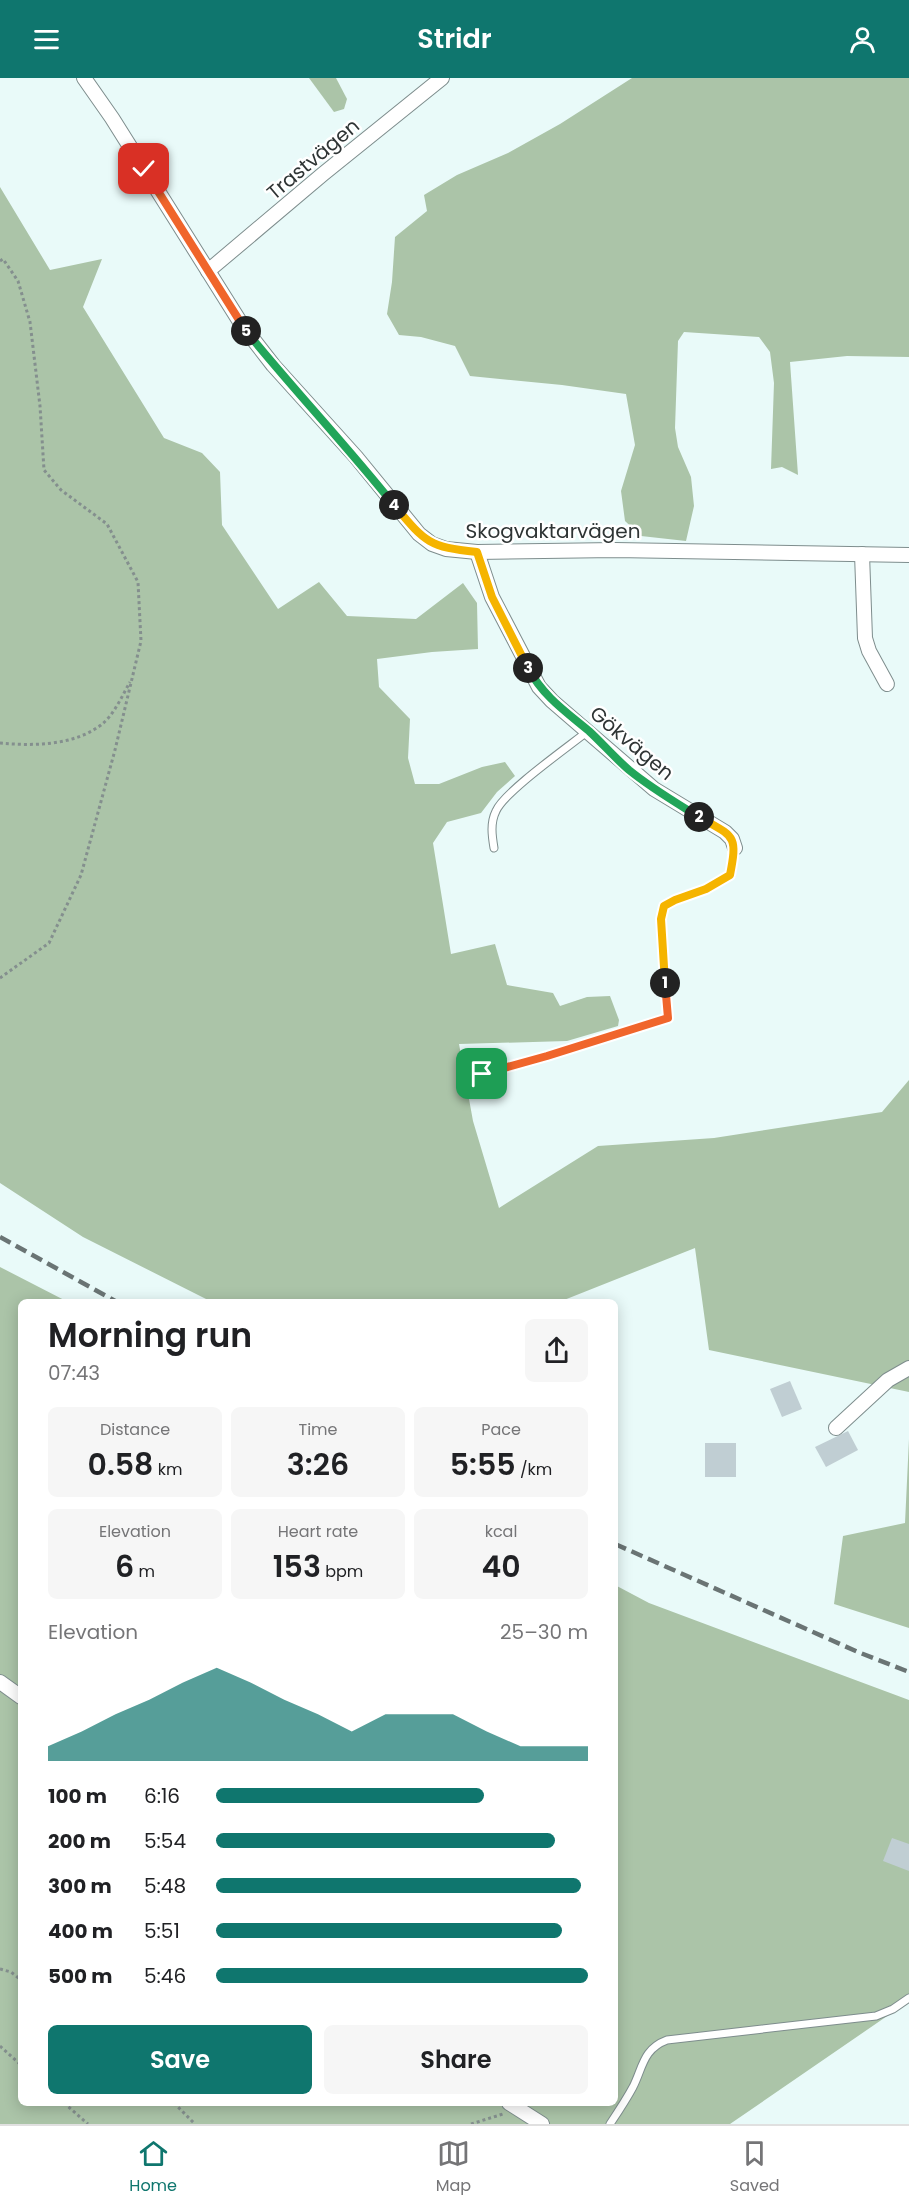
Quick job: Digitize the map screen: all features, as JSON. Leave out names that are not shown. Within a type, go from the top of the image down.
[{"type":"street","name":"Skogvaktarvägen","points":[[84,78],[112,118],[242,325],[419,534],[432,544],[446,549],[477,552],[625,550],[909,555]]},
{"type":"street","name":"Trastvägen","points":[[208,271],[442,78]]},
{"type":"street","name":"Gökvägen","points":[[477,552],[492,597],[539,687],[628,769],[654,789],[725,832],[732,839],[735,848]]},
{"type":"street","points":[[862,554],[865,638],[886,684]]},
{"type":"street","points":[[836,1428],[888,1380],[909,1368]]},
{"type":"street","points":[[0,1682],[18,1695]]},
{"type":"street","points":[[515,2106],[542,2124]]},
{"type":"lane","points":[[494,848],[492,830],[494,814],[504,798],[588,731]]},
{"type":"lane","points":[[482,1074],[668,1018],[661,919],[664,906],[706,889],[730,875],[735,848]]},
{"type":"lane","points":[[610,2124],[632,2089],[647,2054],[656,2044],[667,2040],[876,2016],[893,2009],[909,1998]]},
{"type":"path","points":[[0,261],[3,258],[18,282],[30,322],[40,406],[44,470],[60,490],[107,524],[138,582],[141,641],[81,874],[49,943],[0,978]]},
{"type":"path","points":[[0,742],[24,745],[70,740],[91,730],[101,724],[116,706],[133,677]]},
{"type":"path","points":[[0,1969],[11,1972],[18,1978]]},
{"type":"path","points":[[0,2046],[18,2062]]},
{"type":"path","points":[[67,2106],[87,2124]]},
{"type":"path","points":[[177,2106],[195,2124]]},
{"type":"path","points":[[471,2124],[515,2106]]},
{"type":"green space","points":[[309,78],[336,78],[347,99],[344,109],[334,112]]},
{"type":"green space","points":[[632,78],[909,78],[909,357],[847,356],[790,362],[798,475],[782,467],[771,469],[774,383],[770,352],[759,337],[684,332],[678,341],[675,428],[678,447],[691,477],[694,506],[686,541],[641,536],[625,521],[621,491],[635,445],[626,394],[470,376],[455,346],[421,337],[399,335],[387,314],[395,237],[427,211],[424,195],[457,175],[508,153],[560,124]]},
{"type":"green space","points":[[0,187],[50,270],[102,259],[83,307],[164,438],[202,453],[220,472],[222,525],[278,609],[319,582],[347,616],[416,619],[463,583],[477,603],[478,649],[377,659],[379,687],[410,719],[408,758],[415,784],[439,784],[482,767],[505,762],[515,776],[497,792],[481,813],[447,822],[433,843],[451,954],[495,944],[507,985],[553,993],[560,1006],[587,997],[610,996],[619,1020],[618,1026],[567,1041],[459,1044],[473,1121],[499,1208],[598,1146],[714,1138],[882,1112],[909,1080],[909,1392],[709,1350],[695,1248],[567,1299],[206,1299],[83,1237],[0,1183]]},
{"type":"green space","points":[[0,1267],[62,1299],[18,1299],[18,2106],[618,2106],[618,1587],[649,1603],[909,1700],[909,2001],[730,2124],[0,2124]]},
{"type":"green space","points":[[909,1439],[909,1628],[834,1604],[843,1536],[905,1523]]},
{"type":"building","points":[[790,1381],[802,1409],[782,1417],[770,1389]]},
{"type":"building","points":[[848,1431],[858,1450],[826,1467],[815,1447]]},
{"type":"building","points":[[705,1443],[736,1443],[736,1477],[705,1477]]},
{"type":"building","points":[[892,1838],[909,1844],[909,1871],[883,1861]]},
{"type":"railway","points":[[0,1237],[112,1299]]},
{"type":"railway","points":[[618,1545],[858,1652],[909,1672]]},
{"type":"route","points":[[144,169],[242,325],[273,365],[356,457],[394,506],[419,534],[432,544],[446,549],[477,552],[492,597],[539,687],[628,769],[654,789],[725,832],[732,839],[735,848],[730,875],[706,889],[664,906],[661,919],[668,1018],[482,1074]]}]
